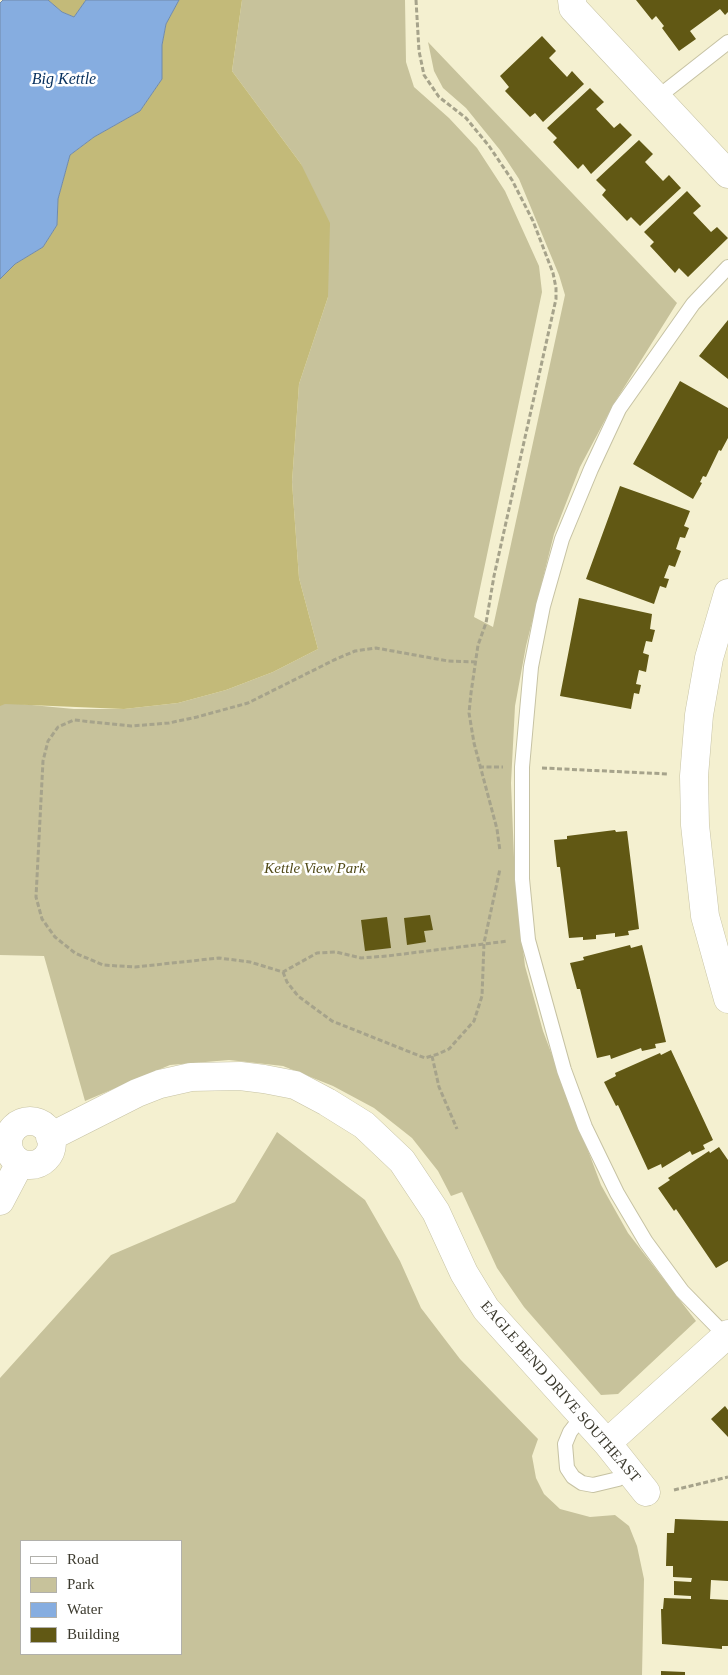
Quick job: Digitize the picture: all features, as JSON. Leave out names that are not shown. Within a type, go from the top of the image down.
[{"type":"street","points":[[572,0],[574,8],[728,174]]},
{"type":"street","points":[[728,593],[709,658],[699,715],[694,776],[696,843],[705,916],[728,998]]},
{"type":"street","name":"EAGLE BEND DRIVE SOUTHEAST","points":[[50,1136],[137,1093],[160,1084],[191,1077],[240,1076],[295,1085],[364,1125],[402,1161],[436,1212],[464,1273],[486,1309],[583,1415],[638,1482]]},
{"type":"street","points":[[31,1121],[46,1129],[50,1136],[52,1145],[44,1160],[28,1165],[20,1163],[13,1158],[8,1150],[10,1133],[8,1122],[31,1121]]},
{"type":"street","points":[[0,1201],[20,1163]]},
{"type":"street","points":[[607,1443],[727,1335]]},
{"type":"lane","points":[[658,97],[728,42]]},
{"type":"lane","points":[[727,1335],[682,1291],[646,1242],[617,1193],[585,1127],[564,1070],[528,940],[522,880],[522,767],[531,667],[543,606],[562,539],[580,495],[619,409],[693,304],[728,267]]},
{"type":"lane","points":[[583,1415],[570,1432],[565,1444],[567,1468],[573,1477],[582,1483],[593,1486],[618,1479],[638,1482]]},
{"type":"path","points":[[416,0],[419,51],[424,75],[439,97],[466,118],[489,146],[512,180],[533,221],[553,273],[556,288],[556,299],[538,373],[476,662],[469,713],[479,767],[496,829],[500,854]]},
{"type":"path","points":[[476,662],[448,661],[376,648],[355,651],[248,703],[223,711],[169,723],[131,726],[74,720],[58,727],[48,741],[43,761],[36,897],[42,919],[55,937],[75,953],[103,965],[135,967],[219,958],[250,962],[283,972],[317,953],[336,952],[361,958],[484,943],[528,940]]},
{"type":"path","points":[[479,767],[522,767],[676,775]]},
{"type":"path","points":[[283,972],[287,982],[298,996],[332,1021],[425,1058],[449,1048],[474,1021],[482,996],[484,943],[501,863]]},
{"type":"path","points":[[432,1056],[439,1088],[457,1129]]},
{"type":"path","points":[[674,1490],[728,1478]]},
{"type":"green space","name":"Kettle View Park","points":[[242,0],[405,0],[406,62],[414,87],[449,118],[477,148],[505,191],[539,266],[542,292],[474,617],[493,627],[565,295],[559,275],[519,179],[500,150],[466,108],[443,88],[434,71],[428,42],[677,303],[613,405],[580,467],[554,534],[526,646],[515,706],[511,783],[515,882],[525,966],[543,1031],[601,1185],[628,1233],[696,1321],[618,1394],[601,1395],[524,1307],[497,1268],[462,1192],[451,1196],[438,1171],[412,1138],[374,1108],[333,1086],[283,1066],[229,1060],[170,1065],[85,1101],[44,956],[0,955],[0,702],[74,709],[124,709],[178,703],[226,690],[273,672],[318,649],[299,578],[292,482],[299,384],[328,297],[301,164],[232,71]]},
{"type":"green space","points":[[277,1132],[365,1200],[400,1261],[421,1308],[460,1359],[538,1439],[532,1456],[536,1478],[544,1494],[560,1509],[590,1517],[615,1515],[629,1526],[637,1546],[644,1579],[642,1675],[0,1675],[0,1378],[111,1255],[235,1202]]},
{"type":"shaded area","points":[[48,0],[86,0],[74,17],[62,12]]},
{"type":"shaded area","points":[[179,0],[242,0],[232,71],[301,164],[330,223],[328,297],[299,384],[292,482],[299,578],[318,649],[273,672],[226,690],[178,703],[124,709],[5,704],[0,706],[0,279],[15,264],[43,247],[57,225],[58,199],[70,155],[94,137],[140,111],[162,79],[162,45],[166,24]]},
{"type":"water","name":"Big Kettle","points":[[3,0],[48,0],[62,12],[74,17],[86,0],[179,0],[166,24],[162,45],[162,79],[140,111],[94,137],[70,155],[58,199],[57,225],[43,247],[15,264],[0,279],[0,3]]},
{"type":"building","points":[[636,0],[728,0],[728,12],[725,15],[720,9],[690,31],[696,39],[679,51],[662,28],[664,26],[656,16],[652,20]]},
{"type":"building","points":[[542,36],[556,51],[549,58],[567,77],[572,71],[584,84],[543,122],[535,113],[530,117],[505,91],[509,87],[500,76]]},
{"type":"building","points":[[590,88],[604,102],[596,109],[614,128],[620,123],[632,135],[591,174],[583,164],[578,169],[553,142],[557,138],[547,128]]},
{"type":"building","points":[[639,140],[653,154],[645,162],[663,181],[669,175],[681,188],[640,226],[631,217],[627,221],[602,195],[606,190],[596,180]]},
{"type":"building","points":[[687,191],[701,206],[693,213],[711,232],[717,227],[728,238],[688,277],[679,268],[675,273],[650,246],[654,242],[644,232]]},
{"type":"building","points":[[728,320],[728,379],[699,356]]},
{"type":"building","points":[[680,381],[728,408],[728,438],[721,451],[719,450],[706,477],[703,476],[700,482],[702,483],[693,499],[633,464]]},
{"type":"building","points":[[620,486],[690,511],[684,526],[689,528],[685,538],[680,537],[676,549],[681,551],[675,567],[669,565],[664,578],[669,579],[666,588],[660,586],[654,604],[586,579]]},
{"type":"building","points":[[579,598],[652,614],[650,629],[655,630],[652,642],[646,641],[643,653],[649,655],[646,672],[639,670],[636,684],[641,685],[639,694],[634,693],[631,709],[560,696]]},
{"type":"building","points":[[615,830],[616,832],[627,831],[639,929],[628,931],[629,935],[615,937],[615,933],[596,935],[596,939],[583,940],[583,937],[569,938],[560,867],[557,867],[554,840],[567,839],[567,836]]},
{"type":"building","points":[[430,915],[433,930],[424,931],[426,942],[407,945],[404,918]]},
{"type":"building","points":[[387,917],[391,948],[365,951],[361,920]]},
{"type":"building","points":[[630,945],[631,948],[642,945],[666,1042],[655,1044],[656,1048],[642,1051],[641,1048],[611,1059],[610,1055],[597,1058],[580,989],[577,989],[570,963],[584,960],[583,957]]},
{"type":"building","points":[[671,1050],[713,1140],[703,1145],[705,1149],[692,1155],[690,1151],[662,1168],[661,1164],[648,1170],[618,1105],[616,1106],[604,1082],[616,1076],[615,1073]]},
{"type":"building","points":[[719,1147],[728,1160],[728,1261],[716,1268],[676,1209],[674,1211],[658,1188],[670,1180],[668,1178],[709,1151],[710,1153]]},
{"type":"building","points":[[725,1406],[728,1410],[728,1437],[711,1419]]},
{"type":"building","points":[[675,1519],[728,1521],[728,1581],[711,1580],[710,1599],[728,1600],[728,1646],[722,1646],[722,1649],[662,1644],[661,1609],[663,1609],[664,1598],[691,1599],[691,1596],[674,1595],[674,1581],[691,1582],[692,1578],[673,1577],[673,1566],[666,1566],[667,1533],[674,1533]]},
{"type":"building","points":[[661,1671],[685,1672],[685,1675],[661,1675]]}]
